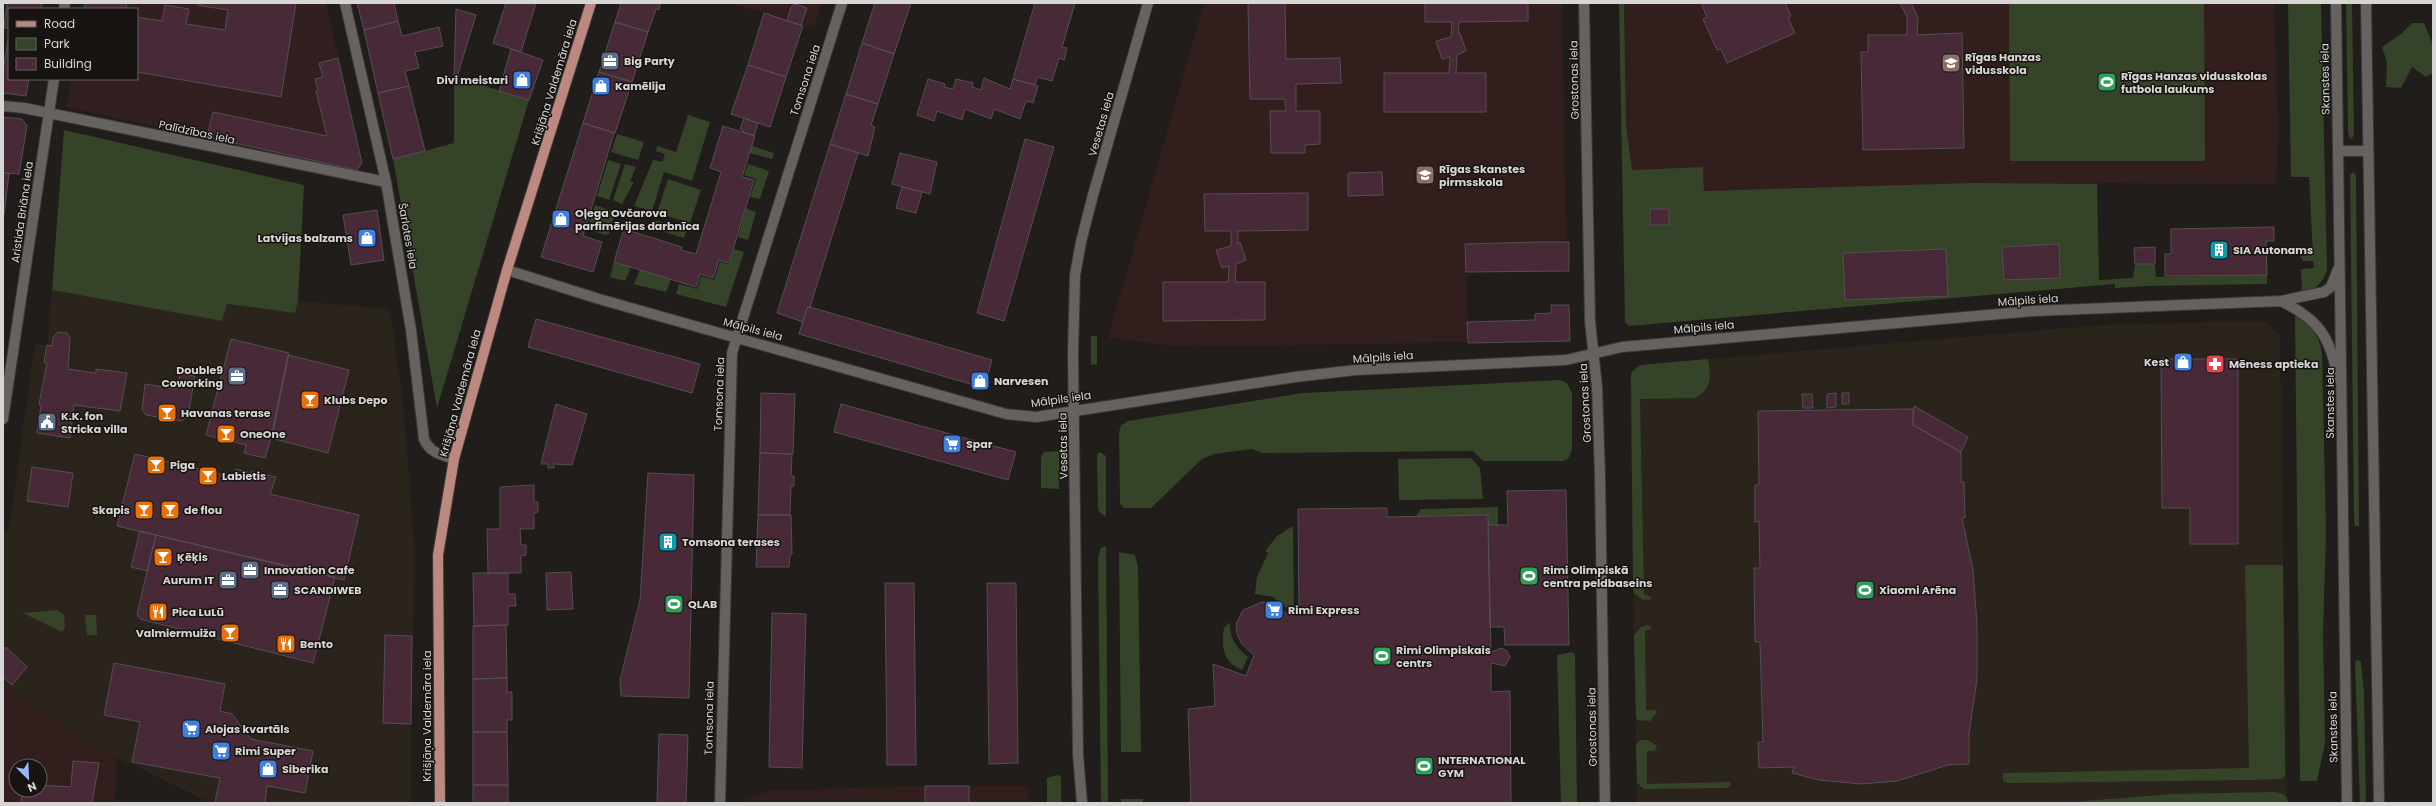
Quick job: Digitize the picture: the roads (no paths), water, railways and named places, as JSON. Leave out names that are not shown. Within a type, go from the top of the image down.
[{"type":"main road","name":"Krišjāņa Valdemāra iela","points":[[440,803],[438,555],[454,458],[507,270],[591,3]]},
{"type":"street","name":"Šarlotes iela","points":[[345,3],[386,182],[411,330],[424,439],[427,446],[439,455],[454,458]]},
{"type":"street","name":"Tomsona iela","points":[[720,803],[732,361],[736,337],[842,3]]},
{"type":"street","name":"Vesetas iela","points":[[1082,803],[1078,754],[1073,329],[1077,259],[1148,3]]},
{"type":"street","name":"Grostonas iela","points":[[1584,3],[1590,321],[1595,354],[1600,476],[1605,803]]},
{"type":"street","name":"Skanstes iela","points":[[2336,3],[2347,803]]},
{"type":"street","points":[[2366,3],[2379,803]]},
{"type":"street","name":"Aristida Briāna iela","points":[[3,419],[54,80]]},
{"type":"street","name":"Palīdzības iela","points":[[3,106],[386,182]]},
{"type":"street","points":[[2339,151],[2368,151]]},
{"type":"street","name":"Mālpils iela","points":[[507,270],[599,299],[1006,414],[1036,417],[1295,377],[1348,371],[1566,360],[1595,354],[1622,346],[2028,311],[2280,301],[2324,292],[2331,287],[2336,279],[2339,267]]},
{"type":"street","name":"Mālpils iela","points":[[2280,301],[2298,308],[2321,329],[2336,366],[2342,397]]},
{"type":"place","name":"Big Party","points":[[610,61]]},
{"type":"place","name":"Rīgas Hanzas vidusskola","points":[[1951,63]]},
{"type":"place","name":"Divi meistari","points":[[522,80]]},
{"type":"place","name":"Rīgas Hanzas vidusskolas futbola laukums","points":[[2107,82]]},
{"type":"place","name":"Kamēlija","points":[[601,86]]},
{"type":"place","name":"Rīgas Skanstes pirmsskola","points":[[1425,175]]},
{"type":"place","name":"Oļega Ovčarova parfimērijas darbnīca","points":[[561,219]]},
{"type":"place","name":"Latvijas balzams","points":[[367,238]]},
{"type":"place","name":"SIA Autonams","points":[[2219,250]]},
{"type":"place","name":"Kest","points":[[2183,362]]},
{"type":"place","name":"Mēness aptieka","points":[[2215,364]]},
{"type":"place","name":"Double9 Coworking","points":[[237,376]]},
{"type":"place","name":"Narvesen","points":[[980,381]]},
{"type":"place","name":"Klubs Depo","points":[[310,400]]},
{"type":"place","name":"Havanas terase","points":[[167,413]]},
{"type":"place","name":"K.K. fon Stricka villa","points":[[47,422]]},
{"type":"place","name":"OneOne","points":[[226,434]]},
{"type":"place","name":"Spar","points":[[952,444]]},
{"type":"place","name":"Piga","points":[[156,465]]},
{"type":"place","name":"Labietis","points":[[208,476]]},
{"type":"place","name":"Skapis","points":[[144,510]]},
{"type":"place","name":"de flou","points":[[170,510]]},
{"type":"place","name":"Tomsona terases","points":[[668,542]]},
{"type":"place","name":"Ķēķis","points":[[163,557]]},
{"type":"place","name":"Innovation Cafe","points":[[250,570]]},
{"type":"place","name":"Rimi Olimpiskā centra peldbaseins","points":[[1529,576]]},
{"type":"place","name":"Aurum IT","points":[[228,580]]},
{"type":"place","name":"SCANDIWEB","points":[[280,590]]},
{"type":"place","name":"Xiaomi Arēna","points":[[1865,590]]},
{"type":"place","name":"QLAB","points":[[674,604]]},
{"type":"place","name":"Rimi Express","points":[[1274,610]]},
{"type":"place","name":"Pica LuLū","points":[[158,612]]},
{"type":"place","name":"Valmiermuiža","points":[[230,633]]},
{"type":"place","name":"Bento","points":[[286,644]]},
{"type":"place","name":"Rimi Olimpiskais centrs","points":[[1382,656]]},
{"type":"place","name":"Alojas kvartāls","points":[[191,729]]},
{"type":"place","name":"Rimi Super","points":[[221,751]]},
{"type":"place","name":"INTERNATIONAL GYM","points":[[1424,766]]},
{"type":"place","name":"Siberika","points":[[268,769]]}]
